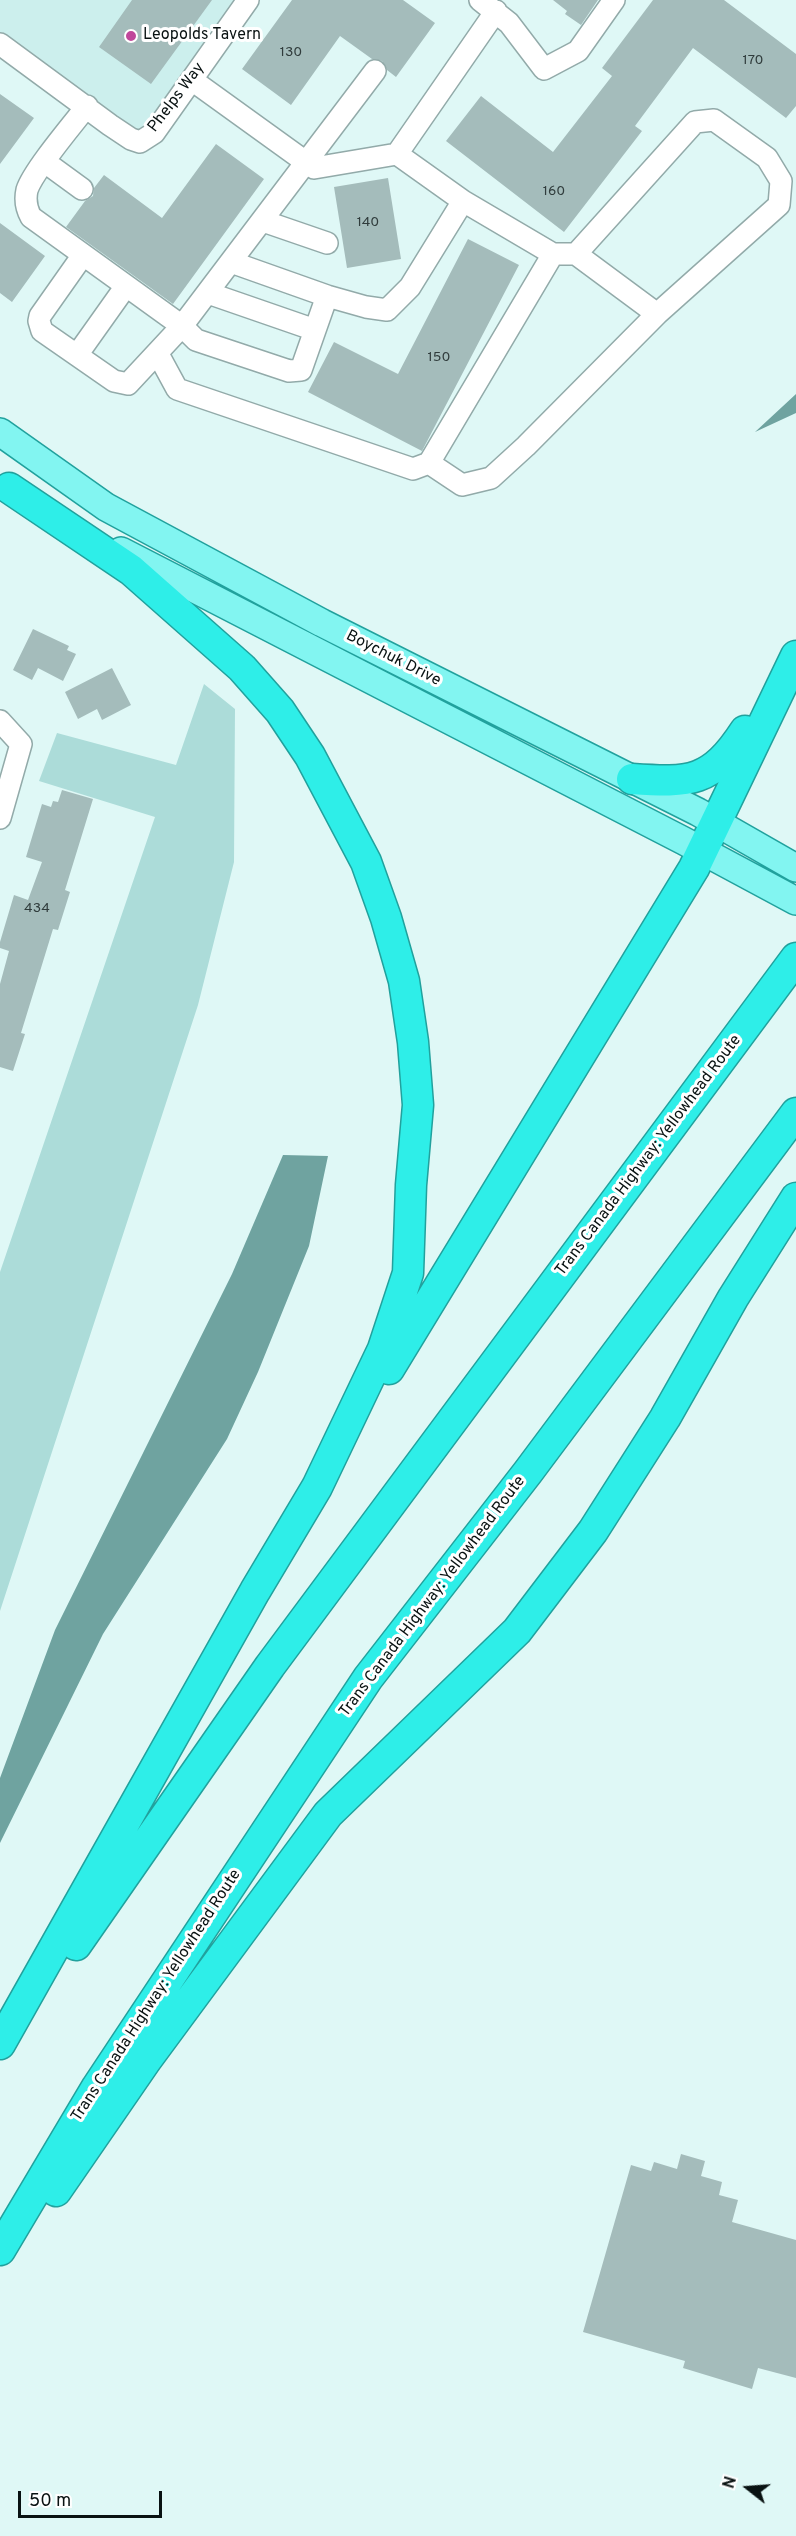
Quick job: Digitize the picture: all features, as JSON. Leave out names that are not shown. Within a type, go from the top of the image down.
[{"type":"highway","points":[[4,485],[131,570],[242,668],[280,711],[310,756],[343,817],[366,862],[386,918],[404,981],[413,1042],[418,1105],[411,1185],[408,1273],[383,1348],[317,1487]]},
{"type":"highway","points":[[632,779],[666,782],[700,777],[718,765],[730,755],[796,655]]},
{"type":"highway","points":[[0,2044],[255,1591],[702,851],[796,655]]},
{"type":"highway","name":"Trans Canada Highway: Yellowhead Route","points":[[0,2057],[270,1666],[796,958]]},
{"type":"highway","name":"Trans Canada Highway: Yellowhead Route","points":[[0,2250],[97,2087],[368,1678],[528,1472],[796,1113]]},
{"type":"highway","points":[[0,2273],[147,2059],[328,1814],[517,1631],[593,1531],[665,1418],[733,1298],[796,1198]]},
{"type":"main road","name":"Boychuk Drive","points":[[0,432],[106,507],[322,623],[716,822],[790,865]]},
{"type":"main road","name":"Boychuk Drive","points":[[4,485],[156,571],[796,901]]},
{"type":"street","name":"Phelps Way","points":[[0,44],[131,139],[140,142],[154,132],[248,0]]},
{"type":"street","points":[[397,154],[488,6],[509,23],[544,69],[578,51],[614,0]]},
{"type":"street","points":[[83,255],[40,316],[42,331],[114,381],[128,384],[182,326],[375,71]]},
{"type":"street","points":[[192,80],[314,168],[397,154],[463,201],[553,254],[576,254],[657,314]]},
{"type":"street","points":[[87,106],[28,187],[27,210],[31,217],[182,326],[196,340],[289,371],[301,370],[327,296]]},
{"type":"street","points":[[429,463],[462,485],[491,478],[526,446],[657,314],[779,205],[781,181],[766,158],[714,120],[695,122],[576,254]]},
{"type":"street","points":[[45,162],[82,189]]},
{"type":"street","points":[[231,262],[366,308],[387,309],[410,287],[463,201]]},
{"type":"street","points":[[263,221],[327,243]]},
{"type":"street","points":[[158,354],[177,389],[413,469],[429,463],[553,254]]},
{"type":"street","points":[[77,355],[126,285]]},
{"type":"street","points":[[208,293],[315,330]]},
{"type":"street","points":[[0,722],[21,744],[0,818]]},
{"type":"shaded area","points":[[0,0],[248,0],[148,138],[0,44]]},
{"type":"shaded area","points":[[796,394],[796,413],[755,432]]},
{"type":"shaded area","points":[[204,684],[235,709],[234,862],[198,1005],[0,1611],[0,1272],[155,817],[39,781],[57,733],[176,765]]},
{"type":"shaded area","points":[[283,1155],[328,1156],[309,1246],[258,1372],[227,1439],[103,1634],[0,1843],[0,1778],[55,1630],[232,1274]]},
{"type":"building","points":[[132,0],[212,0],[151,84],[99,47]]},
{"type":"building","points":[[292,0],[403,0],[435,23],[396,77],[387,70],[382,61],[372,59],[340,36],[291,105],[242,69]]},
{"type":"building","points":[[553,0],[598,0],[581,25],[565,14],[567,11]]},
{"type":"building","points":[[653,0],[724,0],[796,54],[796,106],[786,118],[693,48],[635,126],[642,131],[564,232],[446,141],[481,96],[553,152],[612,76],[602,68]]},
{"type":"building","points":[[0,94],[34,118],[0,164]]},
{"type":"building","points":[[216,144],[264,179],[173,304],[66,227],[85,201],[93,196],[94,188],[104,175],[162,218]]},
{"type":"building","points":[[388,178],[401,259],[347,268],[334,187]]},
{"type":"building","points":[[0,223],[45,256],[12,302],[0,293]]},
{"type":"building","points":[[468,239],[519,265],[422,451],[308,392],[334,342],[398,374]]},
{"type":"building","points":[[33,629],[69,646],[67,650],[76,654],[63,681],[38,668],[32,680],[13,670]]},
{"type":"building","points":[[112,668],[131,705],[102,720],[97,709],[78,719],[65,692]]},
{"type":"building","points":[[62,790],[93,799],[65,890],[70,892],[58,930],[53,929],[21,1033],[25,1034],[13,1071],[0,1067],[0,984],[9,951],[0,948],[0,942],[14,895],[28,900],[42,862],[26,857],[42,804],[51,807],[53,801],[58,802]]},
{"type":"building","points":[[681,2154],[705,2161],[701,2176],[722,2182],[719,2195],[738,2200],[732,2222],[796,2240],[796,2378],[758,2368],[752,2389],[683,2368],[685,2361],[583,2332],[631,2165],[651,2171],[654,2162],[677,2169]]},
{"type":"place","name":"Leopolds Tavern","points":[[131,36]]}]
